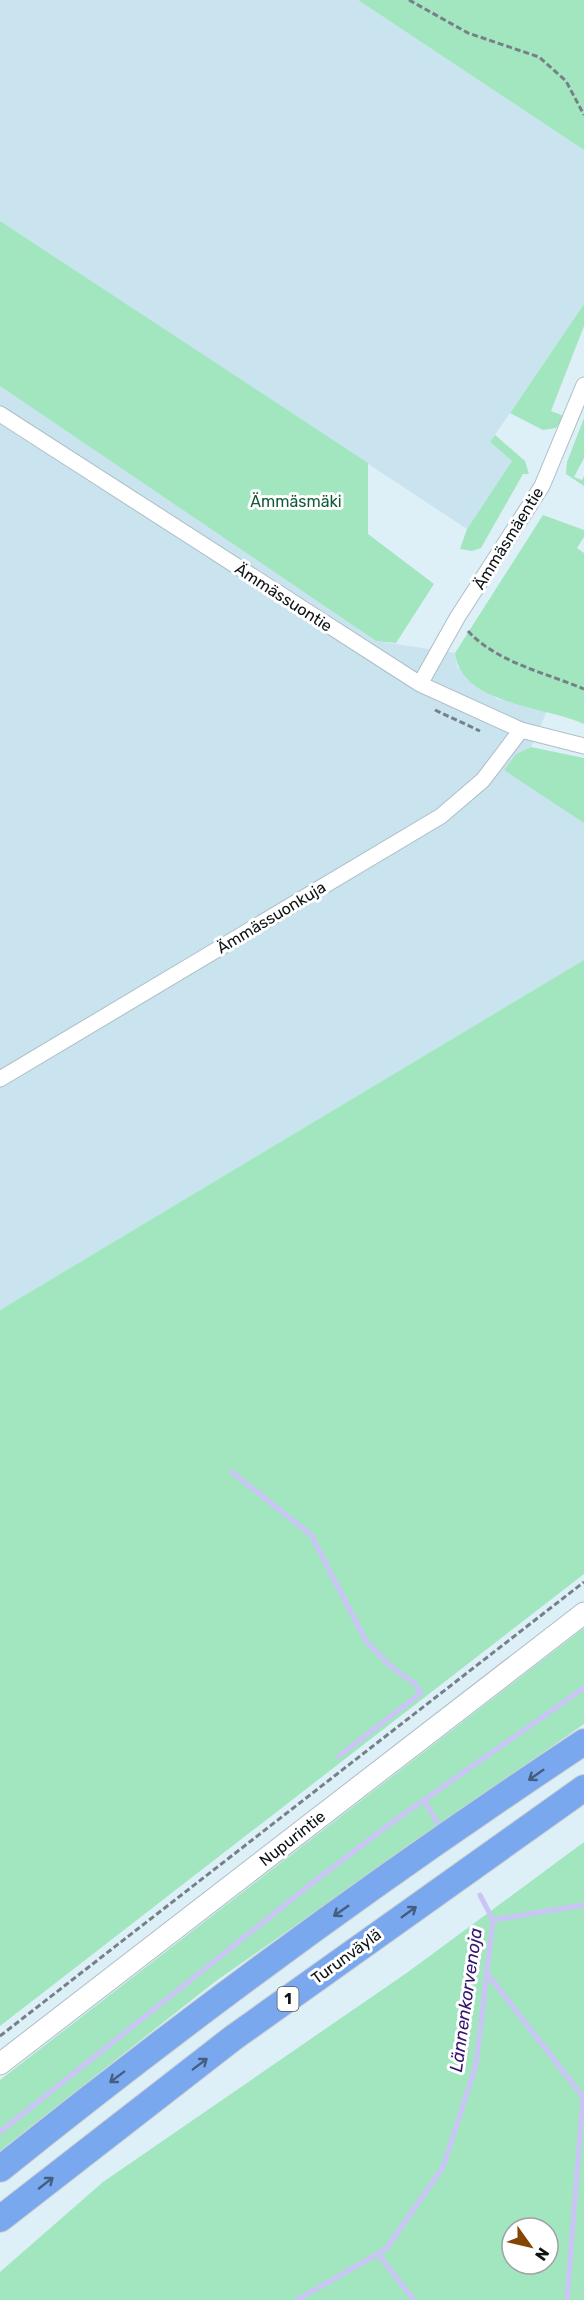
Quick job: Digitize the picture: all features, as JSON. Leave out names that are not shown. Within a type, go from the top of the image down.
[{"type":"highway","name":"1","points":[[0,2169],[90,2097],[245,1981],[584,1742]]},
{"type":"highway","name":"Turunväylä","points":[[0,2219],[233,2038],[584,1788]]},
{"type":"main road","name":"Nupurintie","points":[[0,2064],[584,1613]]},
{"type":"street","name":"Ämmäsmäentie","points":[[420,684],[457,618],[542,486],[584,385]]},
{"type":"street","name":"Ämmässuontie","points":[[0,414],[420,684],[521,730],[584,746]]},
{"type":"street","name":"Ämmässuonkuja","points":[[0,1079],[441,816],[483,780],[521,730]]},
{"type":"path","points":[[409,0],[468,33],[539,57],[566,81],[584,115]]},
{"type":"path","points":[[457,618],[479,643],[499,656],[584,689]]},
{"type":"path","points":[[0,2036],[584,1582]]},
{"type":"shaded area","points":[[0,0],[358,0],[584,150],[584,304],[490,442],[512,461],[467,529],[0,221]]},
{"type":"shaded area","points":[[0,386],[376,641],[455,653],[457,667],[497,699],[547,711],[531,747],[516,754],[556,803],[584,823],[584,960],[0,1310]]},
{"type":"green space","points":[[358,0],[584,0],[584,150]]},
{"type":"green space","name":"Ämmäsmäki","points":[[0,221],[368,463],[368,534],[434,584],[396,643],[376,641],[0,386]]},
{"type":"green space","points":[[584,304],[584,326],[551,411],[564,416],[556,428],[543,430],[510,413]]},
{"type":"green space","points":[[584,418],[584,458],[574,477],[582,480],[584,476],[584,486],[566,474],[567,462]]},
{"type":"green space","points":[[495,435],[525,461],[529,474],[523,474],[481,548],[472,551],[460,549],[467,529],[512,461],[490,442]]},
{"type":"green space","points":[[543,515],[584,530],[584,537],[577,548],[584,553],[584,724],[488,694],[472,684],[461,670],[455,653]]},
{"type":"green space","points":[[531,747],[584,758],[584,823],[504,770],[516,754]]},
{"type":"green space","points":[[584,960],[584,1574],[0,2026],[0,1310]]},
{"type":"green space","points":[[584,1628],[584,1724],[216,1981],[0,2151],[0,2080]]},
{"type":"green space","points":[[584,1842],[584,2300],[0,2300],[0,2272],[103,2182],[408,1972]]},
{"type":"waterway","points":[[232,1472],[311,1535],[366,1641],[391,1667],[414,1683],[421,1693],[339,1756]]},
{"type":"waterway","points":[[0,2132],[311,1884],[394,1821],[584,1688]]},
{"type":"waterway","points":[[424,1800],[437,1822]]},
{"type":"waterway","points":[[480,1895],[493,1920]]},
{"type":"waterway","points":[[493,1920],[584,1905]]},
{"type":"waterway","name":"Lännenkorvenoja","points":[[297,2300],[386,2249],[443,2167],[476,2065],[493,1920]]},
{"type":"waterway","points":[[486,1972],[583,2097],[567,2300]]},
{"type":"waterway","points":[[378,2254],[414,2300]]}]
